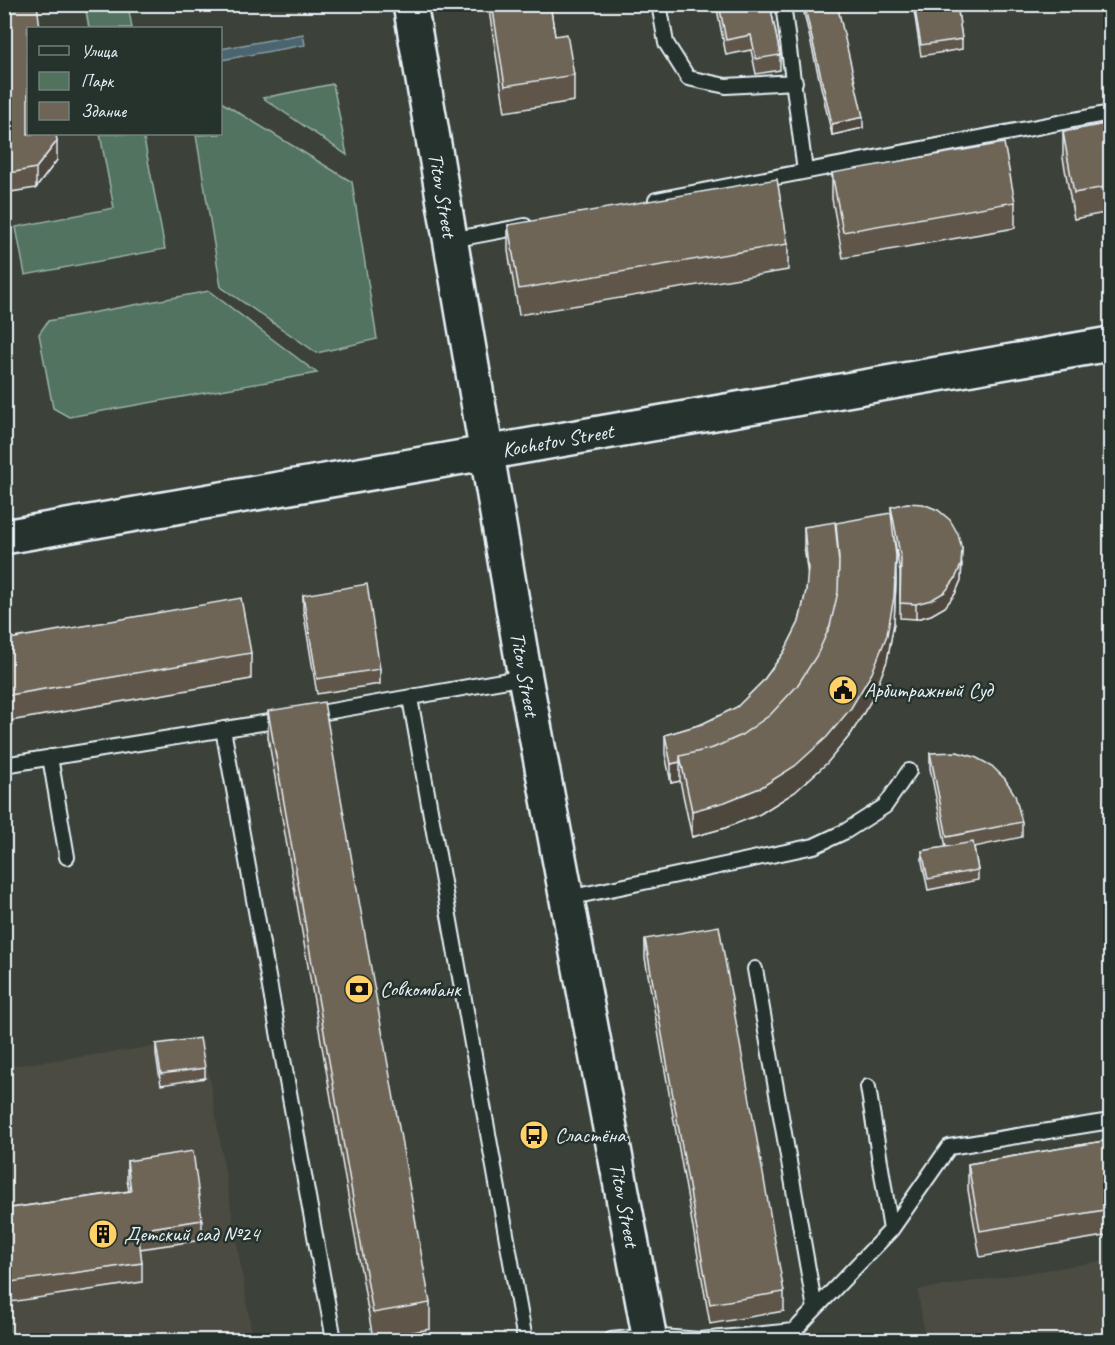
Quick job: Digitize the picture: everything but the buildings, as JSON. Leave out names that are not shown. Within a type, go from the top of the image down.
[{"type":"main road","name":"Titov Street","points":[[410,4],[525,677],[649,1338]]},
{"type":"main road","name":"Kochetov Street","points":[[4,537],[1110,344]]},
{"type":"lane","points":[[659,4],[666,43],[688,78],[726,86],[795,82]]},
{"type":"lane","points":[[783,4],[806,171]]},
{"type":"lane","points":[[645,202],[1110,113]]},
{"type":"lane","points":[[451,240],[542,222]]},
{"type":"lane","points":[[4,765],[525,677]]},
{"type":"lane","points":[[410,698],[525,1341]]},
{"type":"lane","points":[[223,729],[334,1341]]},
{"type":"lane","points":[[50,758],[67,857]]},
{"type":"lane","points":[[568,898],[814,846],[846,831],[885,806],[909,771]]},
{"type":"lane","points":[[755,969],[815,1309]]},
{"type":"lane","points":[[868,1087],[891,1230]]},
{"type":"lane","points":[[611,1341],[649,1338],[700,1340],[796,1336],[815,1309],[891,1230],[949,1147],[1110,1121]]},
{"type":"shaded area","points":[[203,1040],[253,1340],[5,1340],[4,1067]]},
{"type":"shaded area","points":[[1110,1260],[1110,1340],[925,1340],[918,1290]]},
{"type":"green space","points":[[85,5],[128,5],[132,27],[89,27]]},
{"type":"green space","points":[[333,84],[347,155],[263,98]]},
{"type":"green space","points":[[222,103],[352,182],[377,339],[317,353],[221,287],[196,135],[222,135]]},
{"type":"green space","points":[[100,135],[143,135],[165,249],[25,275],[16,227],[114,208]]},
{"type":"green space","points":[[209,291],[317,373],[69,417],[53,408],[39,334],[48,321]]},
{"type":"water","points":[[303,34],[305,45],[222,60],[222,49]]},
{"type":"place","name":"Арбитражный Суд","points":[[843,690]]},
{"type":"place","name":"Совкомбанк","points":[[359,989]]},
{"type":"place","name":"Сластёна","points":[[534,1135]]},
{"type":"place","name":"Детский сад №24","points":[[103,1234]]}]
